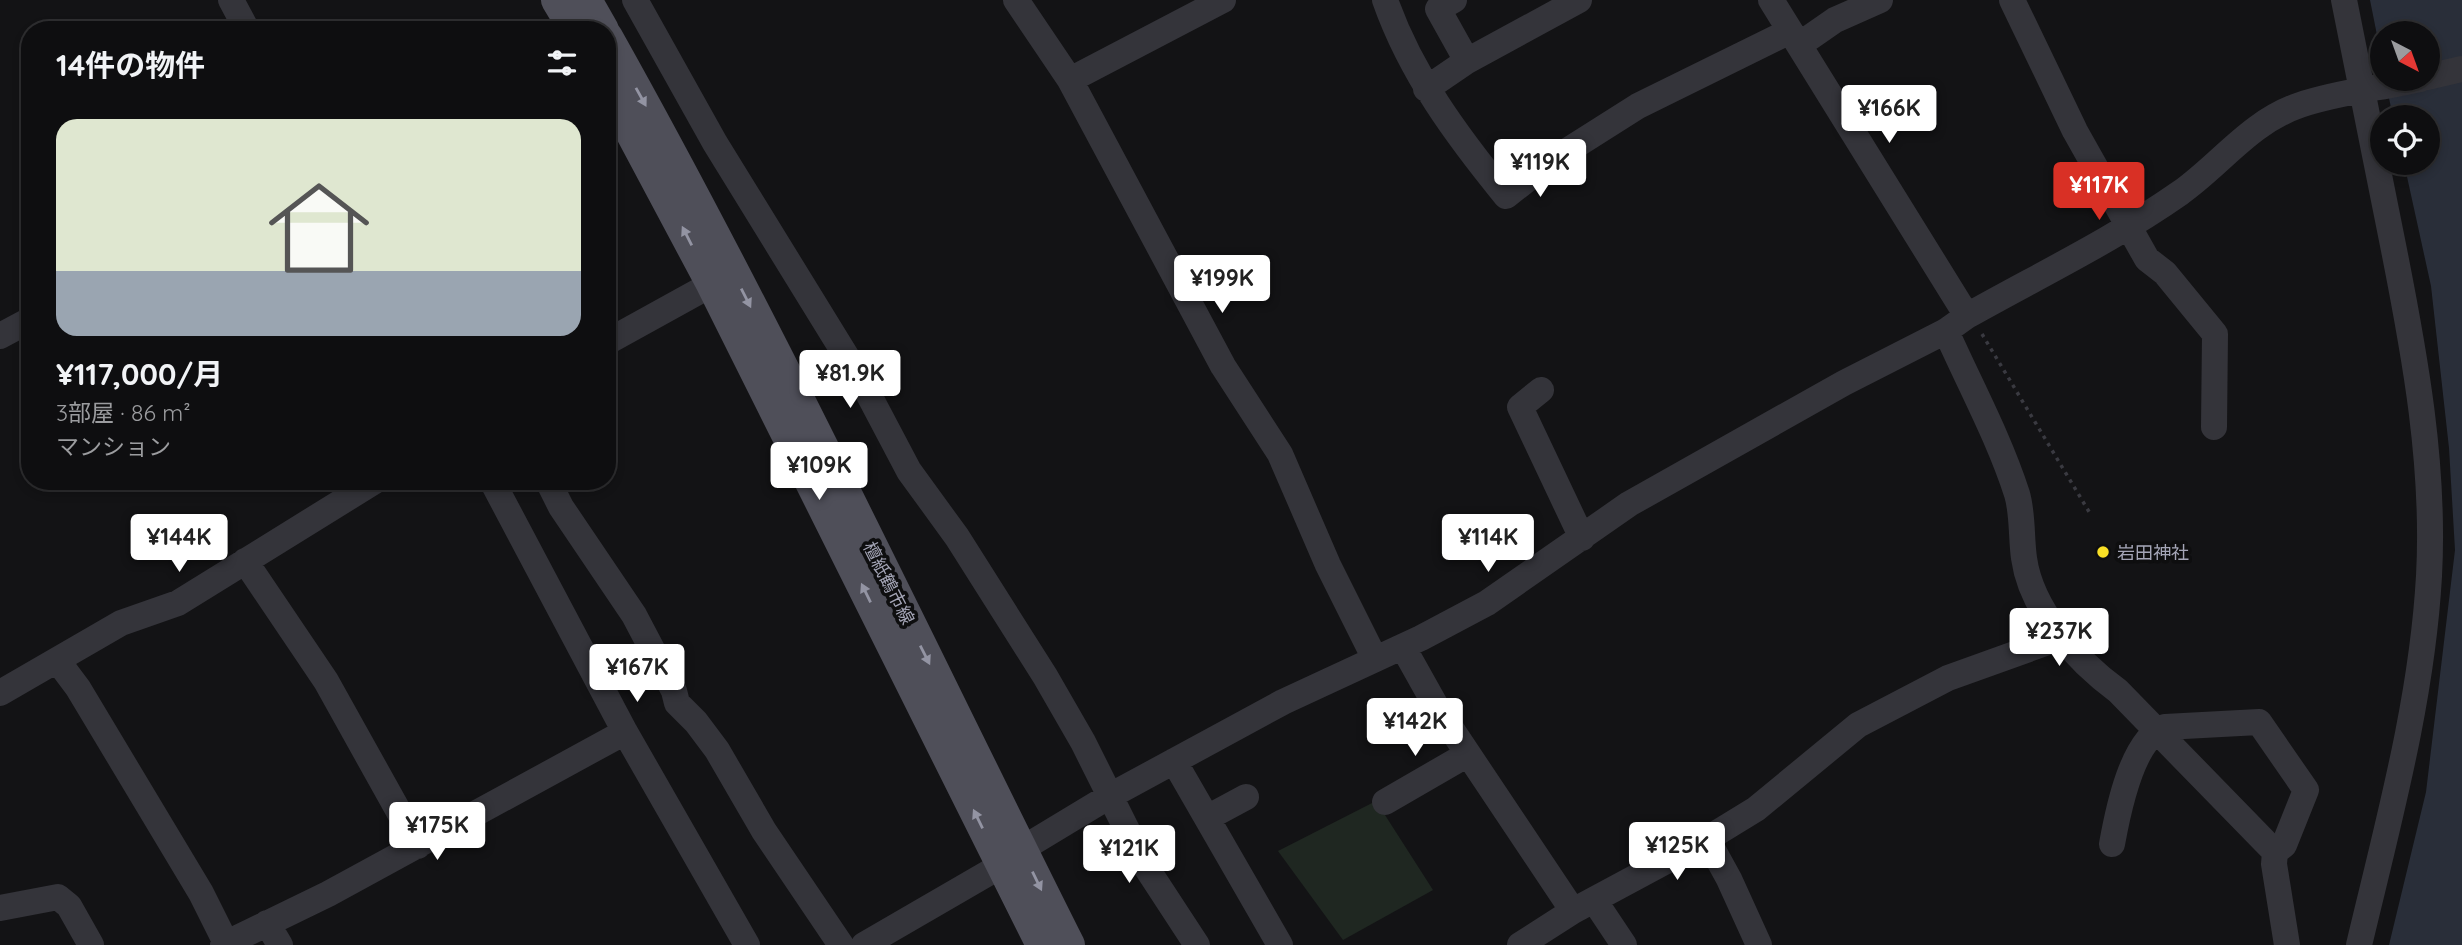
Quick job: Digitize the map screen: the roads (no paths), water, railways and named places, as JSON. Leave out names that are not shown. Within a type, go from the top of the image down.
[{"type":"main road","name":"檀紙鶴市線","points":[[616,67],[669,148],[739,283],[1012,857],[1042,945]]},
{"type":"main road","name":"檀紙鶴市線","points":[[616,104],[1012,857],[1069,945]]},
{"type":"street","points":[[231,0],[242,21]]},
{"type":"street","points":[[635,0],[715,143],[861,380],[909,471],[957,537],[1045,676],[1083,742],[1108,797],[1144,864],[1197,945]]},
{"type":"street","points":[[1016,0],[1070,80],[1211,344],[1280,453],[1328,565],[1375,659]]},
{"type":"street","points":[[1070,80],[1223,0]]},
{"type":"street","points":[[1385,0],[1426,89],[1464,145],[1506,196],[1548,163],[1638,106],[1880,0]]},
{"type":"street","points":[[1454,0],[1438,9],[1467,61]]},
{"type":"street","points":[[1426,89],[1467,61],[1579,0]]},
{"type":"street","points":[[1771,0],[1967,316]]},
{"type":"street","points":[[2012,0],[2075,131],[2147,259],[2165,273],[2215,334],[2214,427]]},
{"type":"street","points":[[2344,0],[2414,351],[2429,504],[2429,574],[2414,706],[2359,945]]},
{"type":"street","points":[[2440,74],[2462,69]]},
{"type":"street","points":[[864,945],[1108,797],[1283,702],[1403,647],[1487,603],[1629,504],[1844,383],[1946,331],[1967,316],[2128,226],[2182,191],[2238,140],[2277,117],[2299,105],[2370,90]]},
{"type":"street","points":[[616,336],[712,284]]},
{"type":"street","points":[[0,336],[21,325]]},
{"type":"street","points":[[1946,331],[2017,494],[2024,560],[2031,582],[2063,637],[2275,852],[2287,945]]},
{"type":"street","points":[[1541,390],[1520,407],[1582,538]]},
{"type":"street","points":[[0,693],[121,623],[178,603],[360,490]]},
{"type":"street","points":[[497,490],[625,732],[747,945]]},
{"type":"street","points":[[552,490],[561,507],[634,615],[674,691],[677,703],[696,722],[717,750],[764,831],[841,945]]},
{"type":"street","points":[[245,561],[326,681],[418,846]]},
{"type":"street","points":[[1521,945],[1584,905],[1707,839],[1756,809],[1858,725],[1948,678],[2063,637]]},
{"type":"street","points":[[1403,647],[1468,754],[1584,905],[1621,944]]},
{"type":"street","points":[[57,660],[182,861],[224,944],[273,934],[418,846],[625,732]]},
{"type":"street","points":[[2112,844],[2118,810],[2148,737],[2154,731],[2165,727],[2259,722],[2306,790],[2284,845],[2275,852]]},
{"type":"street","points":[[1385,802],[1468,754]]},
{"type":"street","points":[[1174,761],[1280,945]]},
{"type":"street","points":[[1207,818],[1246,797]]},
{"type":"street","points":[[1707,839],[1729,879],[1759,945]]},
{"type":"street","points":[[0,908],[58,897],[69,906],[91,945]]},
{"type":"place","name":"岩田神社","points":[[2103,552]]}]
